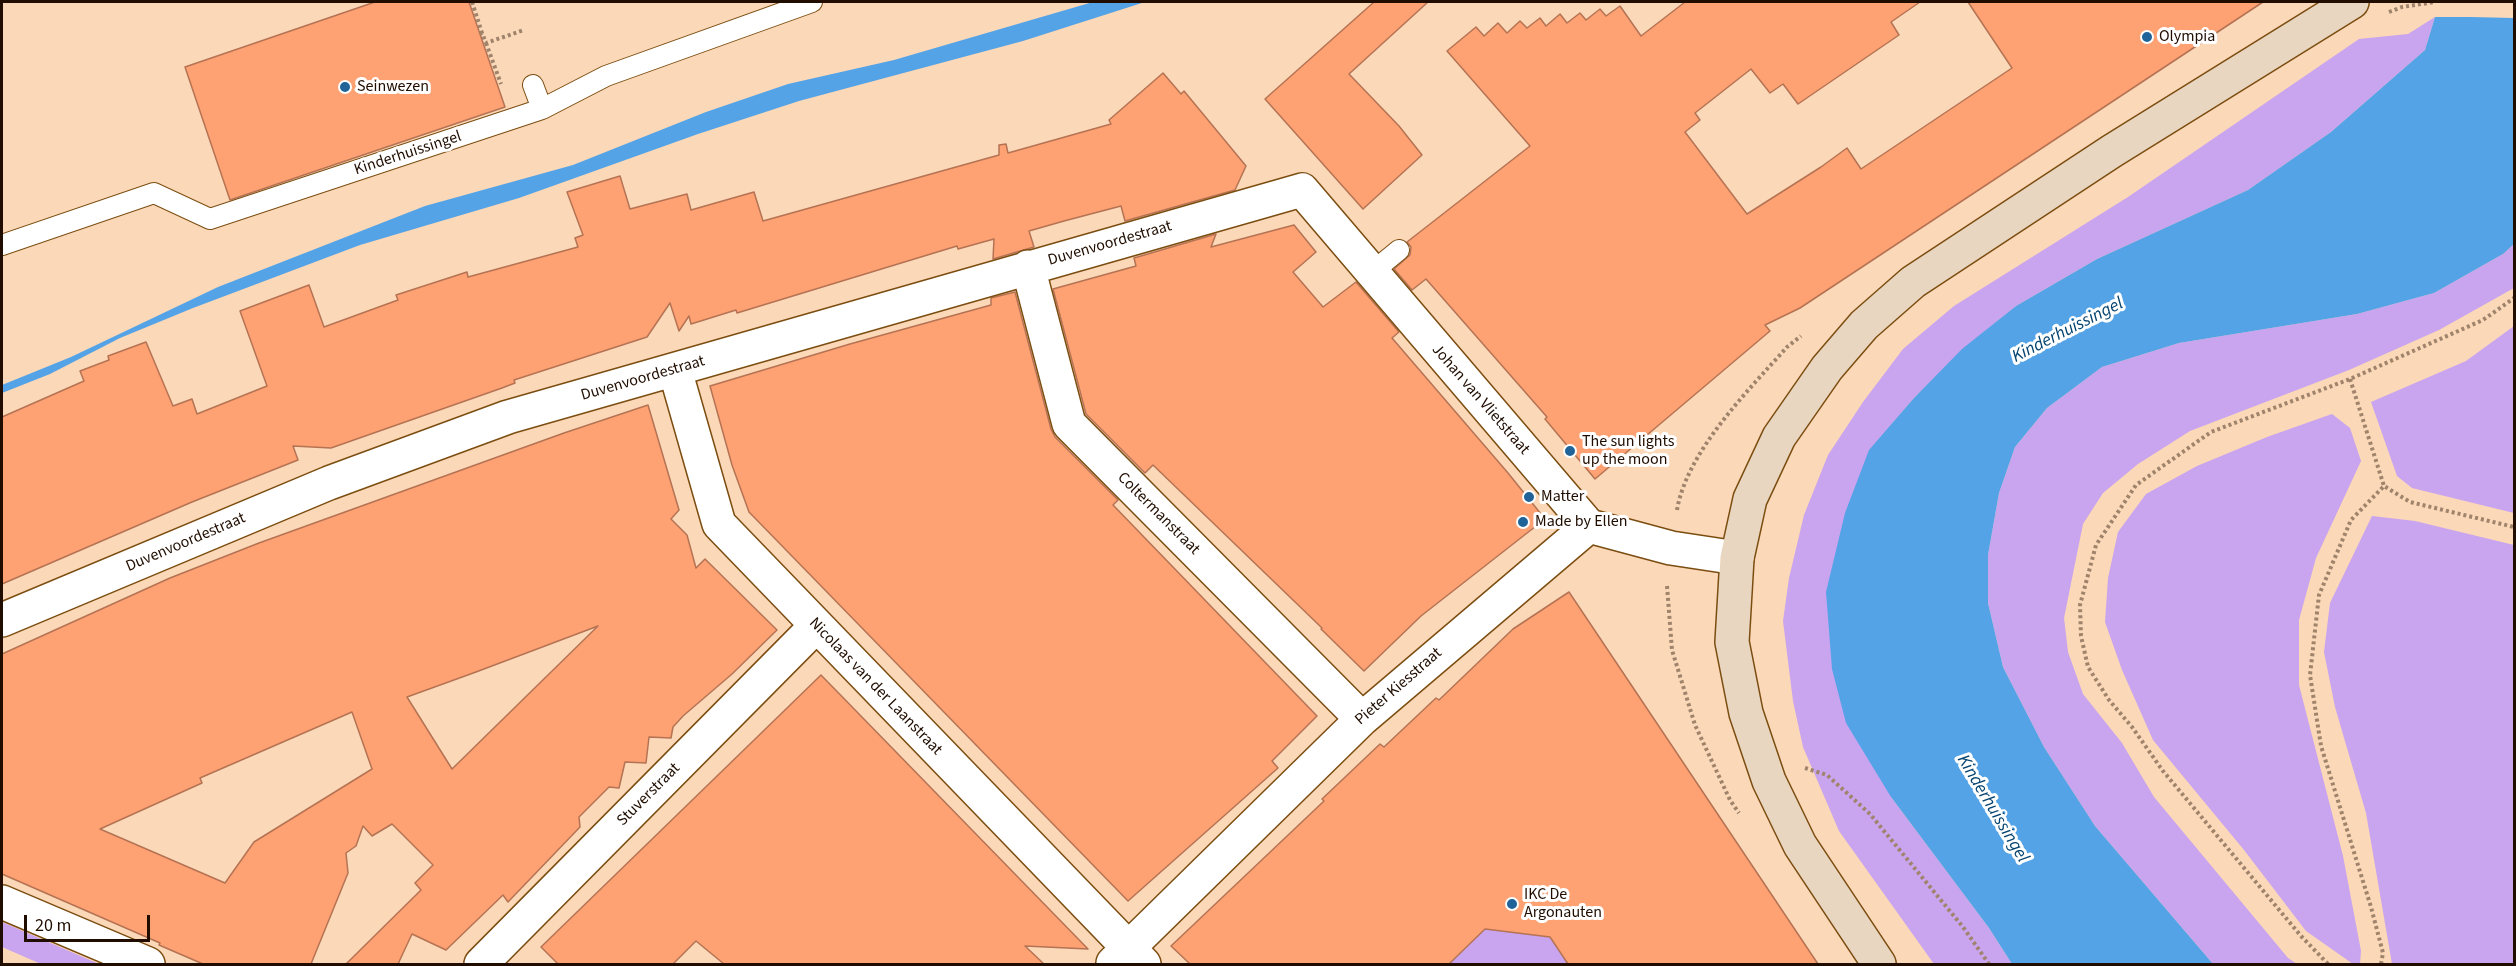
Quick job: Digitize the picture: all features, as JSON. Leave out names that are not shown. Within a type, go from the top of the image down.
[{"type":"main road","points":[[1880,964],[1800,845],[1769,781],[1746,713],[1732,642],[1737,558],[1750,499],[1779,437],[1827,368],[1864,326],[1913,282],[2334,7]]},
{"type":"street","name":"Duvenvoordestraat","points":[[2,620],[329,483],[508,417],[1302,190]]},
{"type":"street","name":"Johan van Vlietstraat","points":[[1302,190],[1589,526]]},
{"type":"street","name":"Coltermanstraat","points":[[1028,267],[1069,424],[1362,719]]},
{"type":"street","name":"Nicolaas van der Laanstraat","points":[[675,370],[719,524],[1127,959]]},
{"type":"street","points":[[1589,526],[1671,548],[1737,558]]},
{"type":"street","name":"Pieter Kiesstraat","points":[[1127,959],[1362,719],[1589,526]]},
{"type":"street","name":"Stuverstraat","points":[[482,964],[816,626]]},
{"type":"street","points":[[2,902],[148,964]]},
{"type":"lane","name":"Kinderhuissingel","points":[[2,245],[154,193],[210,219],[542,109],[606,76],[812,2]]},
{"type":"lane","points":[[533,85],[542,109]]},
{"type":"lane","points":[[1371,273],[1398,250]]},
{"type":"path","points":[[472,2],[486,44],[524,30]]},
{"type":"path","points":[[2383,15],[2402,7],[2435,2]]},
{"type":"path","points":[[2328,964],[2301,936],[2163,771],[2132,727],[2109,700],[2088,667],[2081,636],[2080,605],[2096,545],[2136,485],[2211,432],[2349,379],[2483,320],[2514,298]]},
{"type":"path","points":[[1742,818],[1730,800],[1695,725],[1672,650],[1667,585],[1671,548],[1680,490],[1712,434],[1787,347],[1803,334]]},
{"type":"path","points":[[2349,379],[2384,486],[2410,502],[2514,527]]},
{"type":"path","points":[[2381,964],[2383,953],[2371,907],[2321,746],[2310,675],[2319,595],[2351,520],[2384,486]]},
{"type":"path","points":[[1803,776],[1798,765],[1827,775],[1870,814],[1963,927],[1989,964]]},
{"type":"shaded area","points":[[2435,17],[2425,50],[2331,132],[2248,190],[2097,259],[2016,306],[1962,350],[1914,398],[1870,450],[1891,797],[1989,928],[2012,964],[1934,964],[1839,831],[1803,747],[1793,701],[1783,621],[1789,578],[1804,515],[1828,455],[1863,402],[1903,349],[1954,306],[2128,197],[2359,39],[2408,34]]},
{"type":"shaded area","points":[[2514,244],[2514,288],[2439,330],[2349,370],[2190,431],[2138,464],[2103,493],[2083,524],[2064,618],[2068,652],[2083,694],[2122,743],[2154,797],[2288,958],[2297,964],[2213,964],[2095,826],[2044,747],[2003,667],[1988,603],[1988,555],[1999,493],[2015,447],[2047,408],[2102,367],[2179,343],[2357,314],[2434,293],[2503,254]]},
{"type":"shaded area","points":[[2514,326],[2514,513],[2412,488],[2397,476],[2371,402],[2466,361]]},
{"type":"shaded area","points":[[2332,414],[2350,428],[2361,461],[2316,558],[2299,620],[2299,685],[2343,856],[2361,951],[2360,964],[2353,964],[2306,931],[2244,850],[2153,740],[2122,670],[2105,622],[2108,578],[2118,532],[2146,494],[2197,466],[2267,437]]},
{"type":"shaded area","points":[[2372,516],[2415,521],[2514,545],[2514,964],[2392,964],[2366,813],[2335,707],[2324,652],[2330,603]]},
{"type":"shaded area","points":[[2,922],[99,964],[41,964],[2,947]]},
{"type":"shaded area","points":[[1485,929],[1550,937],[1568,964],[1449,964]]},
{"type":"water","points":[[1093,2],[1145,2],[1023,41],[799,101],[698,134],[519,198],[360,245],[120,338],[50,374],[2,393],[2,385],[71,357],[218,287],[425,206],[573,165],[706,112],[788,84],[894,60]]},
{"type":"water","points":[[2470,2],[2514,2],[2514,244],[2503,254],[2434,293],[2357,314],[2179,343],[2102,367],[2047,408],[2015,447],[1999,493],[1988,555],[1988,603],[2003,667],[2044,747],[2095,826],[2213,964],[2012,964],[1989,928],[1891,797],[1846,723],[1832,669],[1826,592],[1845,513],[1869,450],[1914,398],[1962,349],[2016,306],[2097,259],[2248,190],[2331,132],[2425,50],[2435,17],[2470,17]]},
{"type":"pier","points":[[2470,2],[2514,2],[2514,18],[2470,17]]},
{"type":"building","name":"Seinwezen","points":[[375,2],[469,2],[505,107],[230,200],[185,67]]},
{"type":"building","points":[[1374,2],[1428,2],[1349,74],[1399,126],[1422,155],[1363,209],[1265,99]]},
{"type":"building","points":[[1685,2],[1920,2],[1891,22],[1899,35],[1798,104],[1783,84],[1770,93],[1751,69],[1695,113],[1700,120],[1685,132],[1747,214],[1847,148],[1861,169],[2012,68],[1968,2],[2263,2],[1800,308],[1765,325],[1770,331],[1595,479],[1545,419],[1547,417],[1426,279],[1412,290],[1394,269],[1410,255],[1411,247],[1407,242],[1530,146],[1447,51],[1476,27],[1484,36],[1498,23],[1507,33],[1520,21],[1527,28],[1540,18],[1546,26],[1560,14],[1567,23],[1580,13],[1586,20],[1600,9],[1606,16],[1620,6],[1641,36]]},
{"type":"building","points":[[1163,73],[1181,94],[1184,91],[1246,166],[1235,190],[1125,221],[1121,206],[1064,221],[1029,231],[1034,247],[993,259],[994,239],[958,249],[957,246],[737,313],[736,310],[691,324],[689,316],[679,331],[670,303],[647,337],[514,380],[515,383],[502,388],[331,448],[293,446],[298,460],[192,502],[2,584],[2,417],[84,381],[80,371],[109,360],[108,356],[146,342],[173,406],[192,399],[197,414],[267,386],[240,311],[309,285],[324,327],[398,300],[396,295],[467,272],[468,277],[578,247],[575,238],[583,235],[567,192],[620,176],[630,209],[687,194],[691,210],[754,192],[763,221],[999,155],[999,145],[1006,144],[1008,153],[1111,124],[1109,120]]},
{"type":"building","points":[[1294,225],[1316,252],[1293,272],[1323,307],[1356,282],[1399,332],[1392,338],[1545,519],[1421,616],[1364,671],[1153,465],[1145,473],[1086,414],[1053,289],[1136,266],[1134,258],[1216,234],[1211,247]]},
{"type":"building","points":[[1015,292],[1055,437],[1118,500],[1113,505],[1317,716],[1272,761],[1278,768],[1128,901],[749,512],[732,465],[710,386],[991,305],[991,298]]},
{"type":"building","points":[[648,405],[679,510],[671,519],[687,535],[696,568],[705,559],[777,630],[732,674],[683,716],[673,727],[671,738],[649,737],[646,763],[625,762],[619,788],[609,787],[579,817],[580,827],[508,902],[503,895],[446,950],[412,934],[398,964],[346,964],[421,890],[415,883],[433,865],[392,824],[372,836],[363,826],[356,846],[346,853],[348,873],[311,964],[203,964],[2,874],[2,654],[170,578],[259,543]],"holes":[[[598,626],[452,769],[407,697]],[[352,712],[372,769],[254,842],[225,883],[100,829],[202,783],[200,778]]]},
{"type":"building","points":[[1569,592],[1818,964],[1568,964],[1550,937],[1485,929],[1449,964],[1190,964],[1171,946],[1324,801],[1322,799],[1380,744],[1384,747],[1436,698],[1439,700],[1513,629]]},
{"type":"building","points":[[821,675],[1088,949],[1025,946],[1044,964],[724,964],[696,941],[673,964],[558,964],[541,947]]},
{"type":"place","name":"Olympia","points":[[2147,37]]},
{"type":"place","name":"Seinwezen","points":[[345,87]]},
{"type":"place","name":"The sun lights up the moon","points":[[1570,451]]},
{"type":"place","name":"Matter","points":[[1529,497]]},
{"type":"place","name":"Made by Ellen","points":[[1523,522]]},
{"type":"place","name":"IKC De Argonauten","points":[[1512,904]]}]
